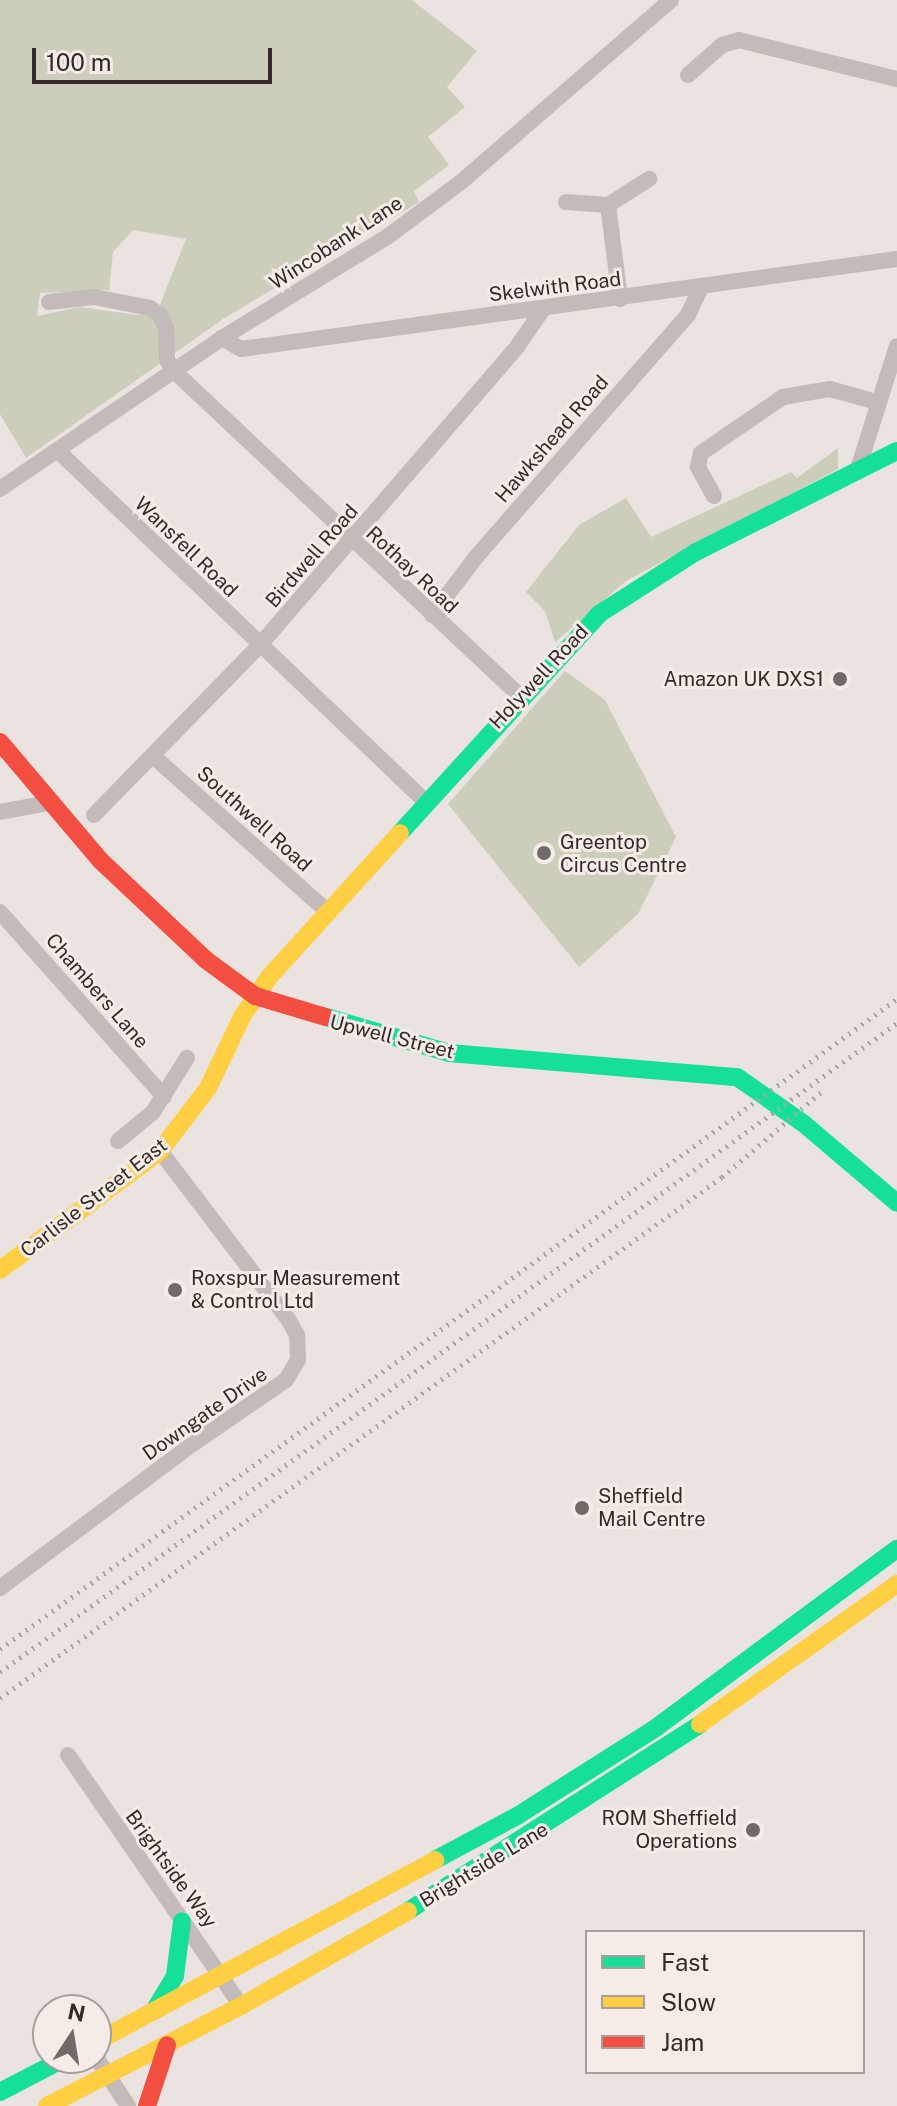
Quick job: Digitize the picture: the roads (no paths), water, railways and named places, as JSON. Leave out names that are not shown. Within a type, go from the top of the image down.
[{"type":"main road","name":"Holywell Road","points":[[255,996],[520,696],[599,614],[636,587],[897,451]]},
{"type":"main road","name":"Upwell Street","points":[[0,742],[101,861],[206,960],[255,996],[376,1036],[449,1053],[737,1077],[863,1171],[897,1203]]},
{"type":"main road","name":"Carlisle Street East","points":[[0,1270],[160,1151],[208,1088],[255,996]]},
{"type":"main road","name":"Upwell Street","points":[[863,1171],[897,1190]]},
{"type":"main road","name":"Brightside Lane","points":[[112,2034],[517,1816],[657,1727],[897,1549]]},
{"type":"main road","name":"Brightside Lane","points":[[53,2104],[241,2006],[568,1813],[897,1584]]},
{"type":"main road","points":[[151,2014],[175,1976],[182,1921]]},
{"type":"main road","points":[[147,2106],[167,2045]]},
{"type":"main road","points":[[0,2092],[34,2074]]},
{"type":"main road","points":[[53,2104],[86,2106]]},
{"type":"street","name":"Wincobank Lane","points":[[0,489],[222,338],[387,237],[461,182],[671,0]]},
{"type":"street","points":[[688,75],[722,45],[739,40],[897,79]]},
{"type":"street","points":[[566,202],[608,205],[649,179]]},
{"type":"street","points":[[608,205],[620,299]]},
{"type":"street","name":"Skelwith Road","points":[[222,338],[241,349],[700,289],[897,259]]},
{"type":"street","name":"Hawkshead Road","points":[[432,615],[476,557],[688,315],[700,289]]},
{"type":"street","points":[[49,302],[94,297],[150,308],[160,315],[166,328],[167,360],[174,371]]},
{"type":"street","name":"Birdwell Road","points":[[94,815],[259,646],[517,347],[543,309]]},
{"type":"street","points":[[857,472],[897,346]]},
{"type":"street","name":"Rothay Road","points":[[174,371],[351,541],[520,696]]},
{"type":"street","points":[[714,496],[698,467],[701,453],[783,397],[830,389],[877,402]]},
{"type":"street","name":"Wansfell Road","points":[[58,451],[426,802]]},
{"type":"street","name":"Southwell Road","points":[[153,756],[328,912]]},
{"type":"street","points":[[0,812],[49,803]]},
{"type":"street","name":"Chambers Lane","points":[[0,912],[164,1097]]},
{"type":"street","points":[[118,1141],[164,1097],[187,1058]]},
{"type":"street","name":"Downgate Drive","points":[[0,1588],[286,1380],[298,1360],[297,1335],[288,1319],[160,1151]]},
{"type":"street","name":"Brightside Way","points":[[68,1755],[241,2006]]},
{"type":"street","points":[[109,2075],[128,2106]]},
{"type":"railway","points":[[0,1649],[897,999]]},
{"type":"railway","points":[[0,1672],[897,1023]]},
{"type":"railway","points":[[0,1698],[722,1177],[821,1092]]},
{"type":"place","name":"Amazon UK DXS1","points":[[840,679]]},
{"type":"place","name":"Greentop Circus Centre","points":[[544,853]]},
{"type":"place","name":"Roxspur Measurement & Control Ltd","points":[[175,1290]]},
{"type":"place","name":"Sheffield Mail Centre","points":[[582,1508]]},
{"type":"place","name":"ROM Sheffield Operations","points":[[753,1830]]}]
